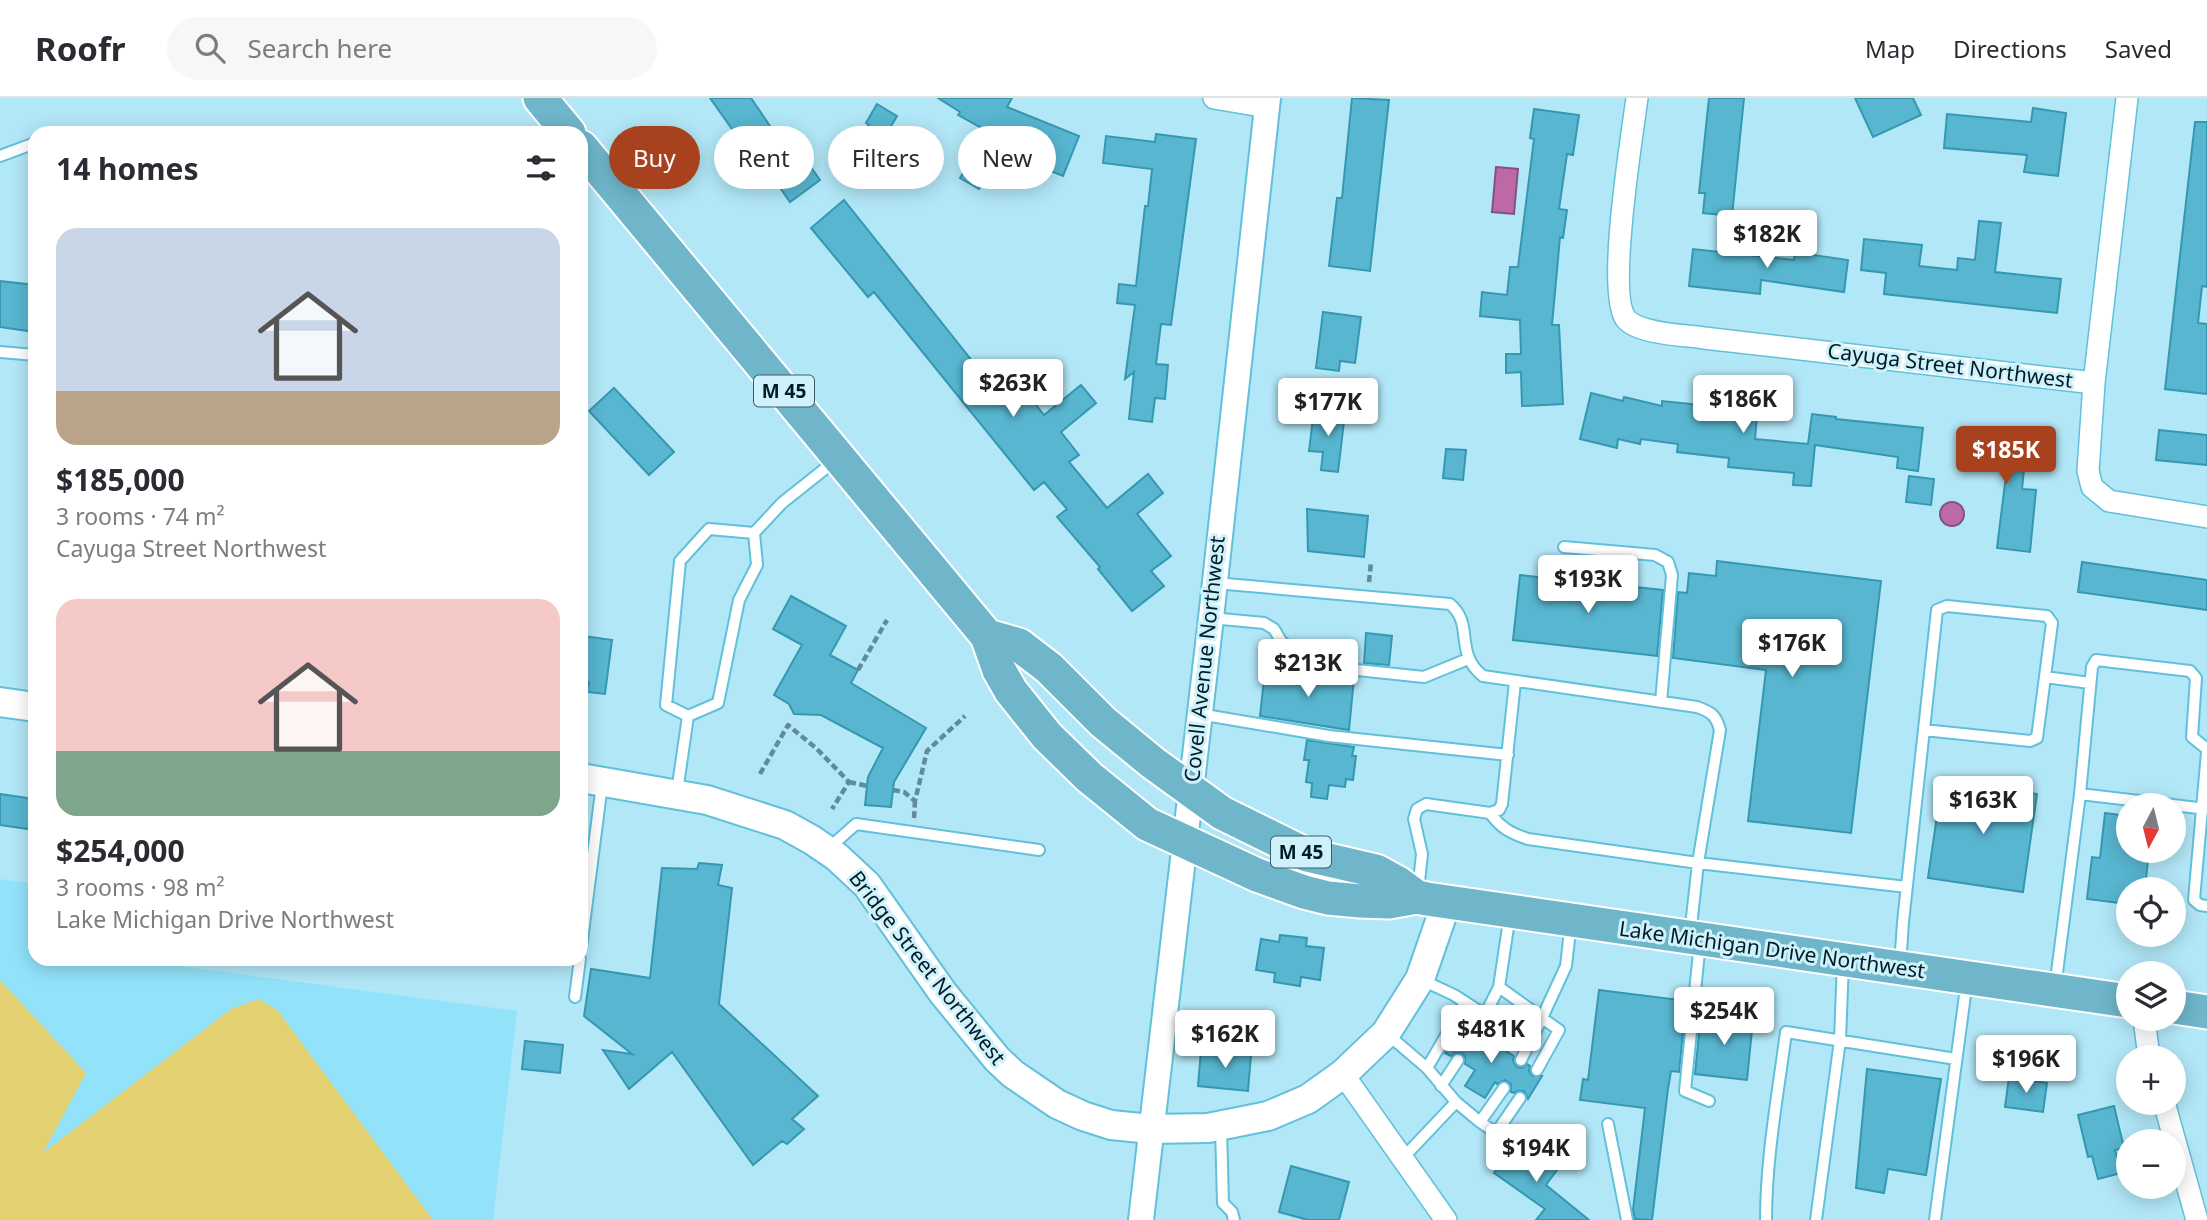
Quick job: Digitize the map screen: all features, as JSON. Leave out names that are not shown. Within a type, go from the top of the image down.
[{"type":"highway","points":[[540,98],[563,126]]},
{"type":"highway","name":"Lake Michigan Drive Northwest","points":[[588,155],[986,636],[999,670],[1011,691],[1047,736],[1089,777],[1147,824],[1277,883],[1328,898],[1389,902],[1432,899],[2116,999]]},
{"type":"highway","name":"Lake Michigan Drive Northwest","points":[[986,636],[1018,645],[1049,668],[1103,722],[1153,763],[1222,813],[1286,846],[1330,862],[1376,871],[1432,899]]},
{"type":"highway","points":[[2186,1009],[2207,1012]]},
{"type":"main road","points":[[0,702],[28,706]]},
{"type":"main road","name":"Bridge Street Northwest","points":[[592,780],[707,800],[785,825],[827,850],[867,885],[943,993],[996,1059],[1056,1104],[1111,1125],[1181,1130],[1220,1125],[1268,1116],[1308,1099],[1343,1074],[1386,1033],[1420,979],[1432,899]]},
{"type":"street","points":[[1214,98],[1268,102]]},
{"type":"street","name":"Cayuga Street Northwest","points":[[1637,98],[1621,230],[1619,295],[1626,318],[1642,329],[1704,338],[2094,383],[2088,471],[2092,487],[2109,501],[2207,517]]},
{"type":"street","points":[[2094,383],[2127,98]]},
{"type":"street","name":"Covell Avenue Northwest","points":[[1141,1220],[1268,102]]},
{"type":"street","points":[[1343,1074],[1446,1220]]},
{"type":"street","points":[[2168,1115],[2197,1220]]},
{"type":"lane","points":[[0,156],[28,146]]},
{"type":"lane","points":[[0,352],[28,354]]},
{"type":"lane","points":[[754,533],[709,529],[680,561],[666,705],[688,716],[718,703],[738,600],[757,565],[754,533],[782,503],[839,457]]},
{"type":"lane","points":[[1564,547],[1655,555],[1668,562],[1672,575],[1661,702]]},
{"type":"lane","points":[[1213,583],[1450,604],[1463,619],[1468,659],[1472,667],[1483,676],[1697,707],[1711,712],[1717,718],[1720,730],[1698,863],[1685,1091],[1709,1101]]},
{"type":"lane","points":[[1899,968],[1907,887],[1924,730],[1937,610],[1947,606],[2047,617],[2052,623],[2037,738],[2031,741],[1924,730]]},
{"type":"lane","points":[[1211,618],[1264,623],[1274,629],[1281,641],[1299,657],[1319,666],[1424,677],[1468,659]]},
{"type":"lane","points":[[2055,990],[2080,794],[2090,683],[2092,667],[2096,660],[2190,671],[2196,678],[2192,737],[2207,751],[2205,809],[2194,901],[2207,906]]},
{"type":"lane","points":[[2045,677],[2090,683]]},
{"type":"lane","points":[[1432,899],[1415,818],[1417,809],[1426,804],[1490,813],[1499,810],[1502,804],[1516,682]]},
{"type":"lane","points":[[1199,714],[1329,736],[1508,755]]},
{"type":"lane","points":[[677,795],[688,716]]},
{"type":"lane","points":[[588,841],[592,780]]},
{"type":"lane","points":[[2080,794],[2205,809]]},
{"type":"lane","points":[[1490,813],[1508,832],[1528,839],[1698,863],[1907,887]]},
{"type":"lane","points":[[827,850],[856,824],[1039,850]]},
{"type":"lane","points":[[1475,1032],[1499,987],[1511,910]]},
{"type":"lane","points":[[1521,1060],[1566,966],[1571,920]]},
{"type":"lane","points":[[1816,1220],[1840,1040],[1843,960]]},
{"type":"lane","points":[[575,997],[579,966]]},
{"type":"lane","points":[[1935,1220],[1967,978]]},
{"type":"lane","points":[[1420,979],[1485,1015]]},
{"type":"lane","points":[[1499,987],[1559,1030],[1537,1070]]},
{"type":"lane","points":[[1427,1068],[1465,1003]]},
{"type":"lane","points":[[1766,1220],[1770,1157],[1786,1032],[1956,1059]]},
{"type":"lane","points":[[1386,1033],[1427,1068],[1456,1102],[1496,1133],[1520,1098]]},
{"type":"lane","points":[[1441,1086],[1458,1060]]},
{"type":"lane","points":[[1480,1122],[1504,1088]]},
{"type":"lane","points":[[1402,1159],[1456,1102]]},
{"type":"lane","points":[[1608,1124],[1627,1220]]},
{"type":"lane","points":[[1220,1125],[1223,1203],[1232,1212],[1234,1220]]},
{"type":"path","points":[[858,670],[887,620]]},
{"type":"path","points":[[893,790],[904,792],[915,801],[927,751],[965,716]]},
{"type":"path","points":[[760,774],[788,725],[817,749],[849,782],[867,786]]},
{"type":"path","points":[[832,809],[849,782]]},
{"type":"shaded area","points":[[1496,167],[1518,169],[1514,214],[1492,212]]},
{"type":"shaded area","points":[[1952,502],[1963,509],[1964,514],[1957,525],[1952,526],[1941,519],[1940,514],[1947,503]]},
{"type":"shaded area","points":[[0,879],[28,883],[28,966],[180,966],[517,1011],[493,1220],[0,1220]]},
{"type":"shaded area","points":[[0,980],[86,1073],[43,1153],[231,1009],[259,999],[278,1011],[433,1220],[0,1220]]},
{"type":"building","points":[[710,98],[751,98],[770,126],[730,126]]},
{"type":"building","points":[[938,98],[1012,98],[1007,107],[1054,126],[978,126],[958,115],[960,112]]},
{"type":"building","points":[[1352,98],[1389,100],[1370,271],[1329,266],[1337,198],[1342,198]]},
{"type":"building","points":[[1709,98],[1744,98],[1732,216],[1703,213],[1705,193],[1699,193]]},
{"type":"building","points":[[1855,98],[1913,98],[1921,115],[1873,137]]},
{"type":"building","points":[[877,104],[897,116],[891,126],[868,126],[866,123]]},
{"type":"building","points":[[2033,108],[2066,113],[2058,176],[2024,172],[2027,155],[1944,148],[1947,114],[2031,122]]},
{"type":"building","points":[[1534,109],[1579,115],[1573,155],[1567,154],[1559,209],[1567,210],[1563,238],[1560,237],[1552,325],[1559,325],[1563,404],[1522,406],[1521,372],[1506,373],[1506,354],[1521,354],[1520,320],[1480,316],[1482,292],[1507,295],[1510,267],[1518,267],[1534,139],[1530,138]]},
{"type":"building","points":[[2195,122],[2207,122],[2207,287],[2202,286],[2198,323],[2207,324],[2207,394],[2165,389]]},
{"type":"building","points":[[1056,127],[1079,136],[1063,176],[1056,173]]},
{"type":"building","points":[[1156,134],[1196,139],[1171,325],[1161,324],[1156,364],[1168,365],[1165,399],[1155,398],[1152,422],[1129,419],[1134,372],[1125,379],[1135,305],[1117,303],[1119,284],[1136,286],[1152,169],[1103,163],[1106,136],[1155,142]]},
{"type":"building","points":[[814,172],[820,180],[814,184]]},
{"type":"building","points":[[781,189],[808,189],[790,202]]},
{"type":"building","points":[[844,200],[981,372],[986,368],[1005,392],[1018,382],[1044,415],[1081,385],[1096,403],[1061,432],[1079,455],[1069,462],[1107,508],[1148,474],[1163,493],[1137,514],[1171,556],[1151,571],[1164,586],[1132,611],[1098,569],[1100,567],[1057,517],[1067,509],[1044,482],[1034,490],[874,292],[868,297],[811,228]]},
{"type":"building","points":[[1979,221],[2001,223],[1995,272],[2061,279],[2057,313],[1884,294],[1886,273],[1861,270],[1864,239],[1922,245],[1919,266],[1957,270],[1958,258],[1975,260]]},
{"type":"building","points":[[1798,237],[1816,239],[1813,255],[1848,260],[1844,292],[1761,280],[1760,294],[1689,286],[1693,249],[1794,260]]},
{"type":"building","points":[[0,281],[28,284],[28,331],[0,327]]},
{"type":"building","points":[[1323,312],[1361,317],[1355,363],[1340,361],[1339,371],[1316,368]]},
{"type":"building","points":[[614,388],[674,452],[649,475],[589,411]]},
{"type":"building","points":[[1591,393],[1623,401],[1624,397],[1662,406],[1662,401],[1720,407],[1720,412],[1757,416],[1755,439],[1808,444],[1812,414],[1923,428],[1918,471],[1897,468],[1898,457],[1815,445],[1811,486],[1793,485],[1794,473],[1728,467],[1729,458],[1677,452],[1678,444],[1641,439],[1640,444],[1618,439],[1617,448],[1580,439]]},
{"type":"building","points":[[1314,410],[1345,413],[1338,472],[1321,470],[1323,452],[1309,451]]},
{"type":"building","points":[[2159,430],[2207,435],[2207,465],[2156,460]]},
{"type":"building","points":[[1961,434],[2027,441],[2022,489],[2036,490],[2030,552],[1997,548],[2007,467],[1958,462]]},
{"type":"building","points":[[1446,449],[1466,450],[1463,480],[1443,478]]},
{"type":"building","points":[[1909,476],[1934,479],[1931,505],[1906,502]]},
{"type":"building","points":[[1307,509],[1368,516],[1364,557],[1308,551]]},
{"type":"building","points":[[1717,561],[1881,581],[1851,833],[1748,821],[1766,670],[1673,658],[1678,592],[1687,593],[1689,573],[1716,576]]},
{"type":"building","points":[[2082,562],[2207,580],[2207,610],[2078,592]]},
{"type":"building","points":[[1520,575],[1663,590],[1657,656],[1513,640]]},
{"type":"building","points":[[791,596],[846,626],[830,655],[858,670],[851,683],[926,728],[894,782],[891,807],[865,805],[868,777],[883,748],[821,715],[794,714],[789,704],[774,695],[802,645],[773,629]]},
{"type":"building","points":[[1366,633],[1392,636],[1389,665],[1364,663]]},
{"type":"building","points":[[588,637],[612,640],[605,694],[588,692]]},
{"type":"building","points":[[1265,670],[1354,678],[1349,730],[1260,716]]},
{"type":"building","points":[[1307,740],[1354,747],[1352,756],[1356,756],[1353,780],[1346,779],[1345,787],[1329,785],[1327,799],[1311,797],[1312,783],[1306,782],[1309,760],[1304,760]]},
{"type":"building","points":[[1942,781],[2037,794],[2023,892],[1928,878]]},
{"type":"building","points":[[0,794],[28,798],[28,829],[0,825]]},
{"type":"building","points":[[2105,813],[2116,814],[2116,863],[2148,863],[2146,877],[2116,877],[2116,903],[2087,899],[2092,857],[2100,858]]},
{"type":"building","points":[[699,863],[722,865],[718,885],[732,888],[719,1004],[818,1096],[792,1119],[804,1129],[787,1144],[782,1141],[753,1165],[672,1052],[629,1089],[603,1050],[632,1054],[584,1016],[591,969],[650,978],[662,868],[697,869]]},
{"type":"building","points":[[1280,935],[1307,938],[1306,946],[1324,948],[1320,980],[1301,977],[1300,986],[1274,982],[1275,973],[1256,970],[1261,939],[1279,942]]},
{"type":"building","points":[[1599,990],[1680,1000],[1678,1012],[1685,1013],[1679,1072],[1671,1071],[1668,1089],[1652,1220],[1635,1219],[1633,1210],[1645,1108],[1580,1100],[1583,1079],[1588,1080]]},
{"type":"building","points":[[1701,1014],[1753,1020],[1747,1080],[1695,1074]]},
{"type":"building","points":[[1461,1025],[1468,1029],[1467,1034],[1471,1039],[1476,1041],[1482,1037],[1514,1056],[1513,1061],[1517,1067],[1522,1068],[1527,1064],[1533,1076],[1542,1076],[1528,1099],[1524,1091],[1511,1092],[1511,1084],[1505,1080],[1497,1084],[1495,1082],[1485,1098],[1465,1086],[1475,1070],[1465,1064],[1462,1053],[1451,1056],[1445,1053]]},
{"type":"building","points":[[525,1041],[563,1045],[560,1073],[522,1069]]},
{"type":"building","points":[[1201,1050],[1251,1055],[1248,1091],[1198,1086]]},
{"type":"building","points":[[1867,1069],[1941,1079],[1926,1175],[1888,1169],[1884,1193],[1856,1188]]},
{"type":"building","points":[[2009,1077],[2047,1083],[2043,1112],[2005,1107]]},
{"type":"building","points":[[2114,1106],[2119,1129],[2116,1129],[2116,1174],[2098,1179],[2092,1156],[2088,1157],[2078,1115]]},
{"type":"building","points":[[1517,1142],[1557,1170],[1546,1185],[1589,1220],[1536,1220],[1545,1209],[1494,1173]]},
{"type":"building","points":[[1291,1166],[1349,1182],[1339,1220],[1308,1220],[1279,1212]]}]
